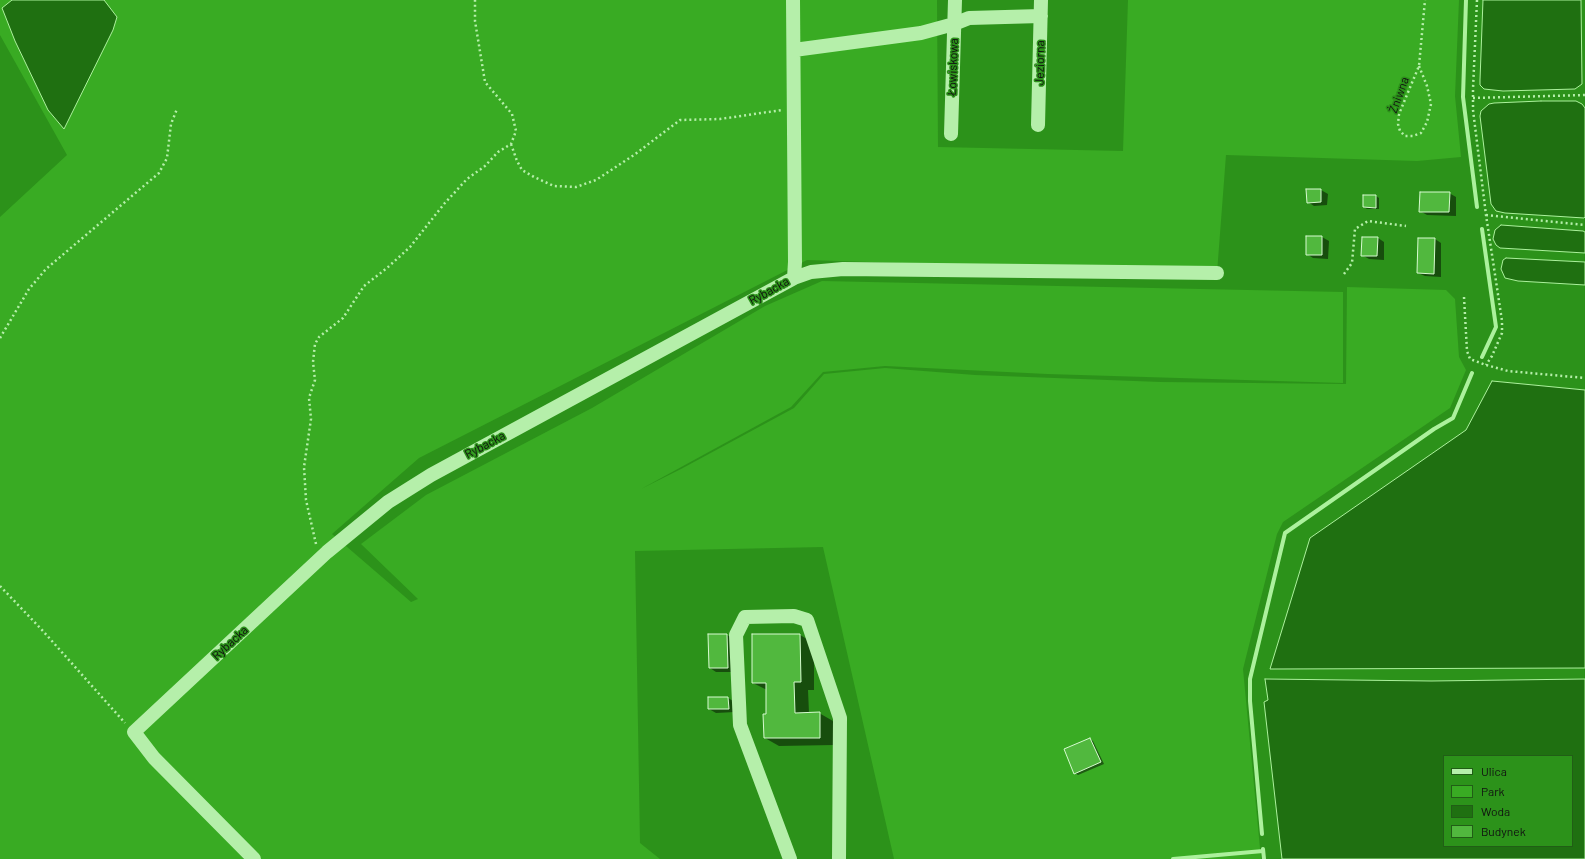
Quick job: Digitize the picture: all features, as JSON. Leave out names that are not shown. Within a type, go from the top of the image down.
[{"type":"street","name":"Rybacka","points":[[134,732],[319,560],[388,502],[430,475],[794,278],[793,0]]},
{"type":"street","name":"Łowiskowa","points":[[951,134],[955,0]]},
{"type":"street","name":"Jeziorna","points":[[1038,125],[1041,0]]},
{"type":"street","points":[[794,50],[921,32],[954,24],[969,18],[1041,16]]},
{"type":"street","points":[[794,278],[811,272],[843,269],[1217,273]]},
{"type":"street","points":[[790,859],[740,725],[736,635],[745,617],[794,616],[807,620],[840,718],[839,859]]},
{"type":"street","points":[[134,732],[154,758],[254,859]]},
{"type":"path","points":[[319,560],[306,500],[304,467],[311,419],[308,398],[315,380],[313,362],[315,344],[319,337],[343,318],[364,286],[410,247],[444,204],[467,179],[485,166],[498,152],[511,144],[516,131],[512,114],[485,82],[475,21],[475,0]]},
{"type":"path","name":"Żniwna","points":[[1419,66],[1427,86],[1431,104],[1427,122],[1421,132],[1412,136],[1404,136],[1400,131],[1398,124],[1399,114],[1419,66],[1425,0]]},
{"type":"path","points":[[1477,0],[1473,98],[1486,216],[1502,321],[1502,334],[1492,356],[1486,365]]},
{"type":"path","points":[[1473,98],[1585,95]]},
{"type":"path","points":[[511,144],[522,170],[554,186],[576,187],[596,180],[634,155],[680,120],[720,119],[794,108]]},
{"type":"path","points":[[0,338],[29,289],[46,269],[159,173],[167,158],[170,124],[177,109]]},
{"type":"path","points":[[1486,216],[1585,225]]},
{"type":"path","points":[[1344,274],[1352,263],[1355,229],[1368,221],[1406,226]]},
{"type":"path","points":[[1464,297],[1467,351],[1470,359],[1508,371],[1585,378]]},
{"type":"path","points":[[0,586],[43,631],[134,732]]},
{"type":"green space","points":[[0,0],[937,0],[938,147],[1123,151],[1128,0],[1459,0],[1455,96],[1461,157],[1417,161],[1226,155],[1217,273],[807,260],[419,458],[332,534],[411,602],[418,599],[361,544],[426,495],[592,408],[765,306],[822,281],[1343,292],[1343,383],[1047,374],[885,366],[823,372],[791,407],[641,489],[794,408],[824,374],[885,368],[975,375],[1161,382],[1346,384],[1347,287],[1446,290],[1455,299],[1459,357],[1466,370],[1450,408],[1283,522],[1277,534],[1243,669],[1261,859],[894,859],[823,547],[635,551],[640,843],[660,859],[0,859],[0,217],[67,155],[0,35]]},
{"type":"water","points":[[12,0],[104,0],[117,17],[113,30],[64,129],[48,110],[15,41],[2,8]]},
{"type":"water","points":[[1483,0],[1581,0],[1582,84],[1575,89],[1503,91],[1484,89],[1480,85]]},
{"type":"water","points":[[1576,101],[1582,104],[1585,108],[1584,218],[1505,213],[1496,211],[1491,204],[1480,116],[1481,111],[1489,104],[1494,103]]},
{"type":"water","points":[[1501,225],[1583,231],[1585,232],[1585,253],[1500,248],[1496,245],[1493,239],[1495,230]]},
{"type":"water","points":[[1506,258],[1585,262],[1585,285],[1518,281],[1505,278],[1501,269],[1503,260]]},
{"type":"water","points":[[1492,381],[1585,390],[1585,668],[1270,669],[1310,538],[1466,430]]},
{"type":"water","points":[[1265,679],[1431,681],[1585,679],[1585,859],[1282,859],[1264,702],[1268,700]]},
{"type":"building","points":[[1306,189],[1321,189],[1321,202],[1307,203]]},
{"type":"building","points":[[1420,192],[1450,192],[1449,212],[1419,212]]},
{"type":"building","points":[[1363,195],[1376,195],[1376,208],[1363,207]]},
{"type":"building","points":[[1306,236],[1322,236],[1322,255],[1306,255]]},
{"type":"building","points":[[1362,237],[1378,237],[1377,256],[1361,256]]},
{"type":"building","points":[[1418,238],[1435,238],[1434,274],[1417,273]]},
{"type":"building","points":[[708,634],[727,634],[728,668],[709,668]]},
{"type":"building","points":[[752,634],[800,634],[801,682],[794,682],[795,713],[820,712],[820,738],[764,738],[763,714],[766,714],[766,683],[752,683]]},
{"type":"building","points":[[708,697],[728,697],[729,709],[708,709]]},
{"type":"building","points":[[1090,738],[1101,762],[1074,774],[1064,749]]},
{"type":"waterway","points":[[1466,0],[1463,97],[1477,207]]},
{"type":"waterway","points":[[1482,229],[1496,327],[1482,357]]},
{"type":"waterway","points":[[1262,834],[1250,701],[1250,679],[1285,533],[1434,429],[1453,418],[1472,373]]},
{"type":"waterway","points":[[1263,849],[1264,859]]},
{"type":"waterway","points":[[1173,859],[1263,851]]}]
